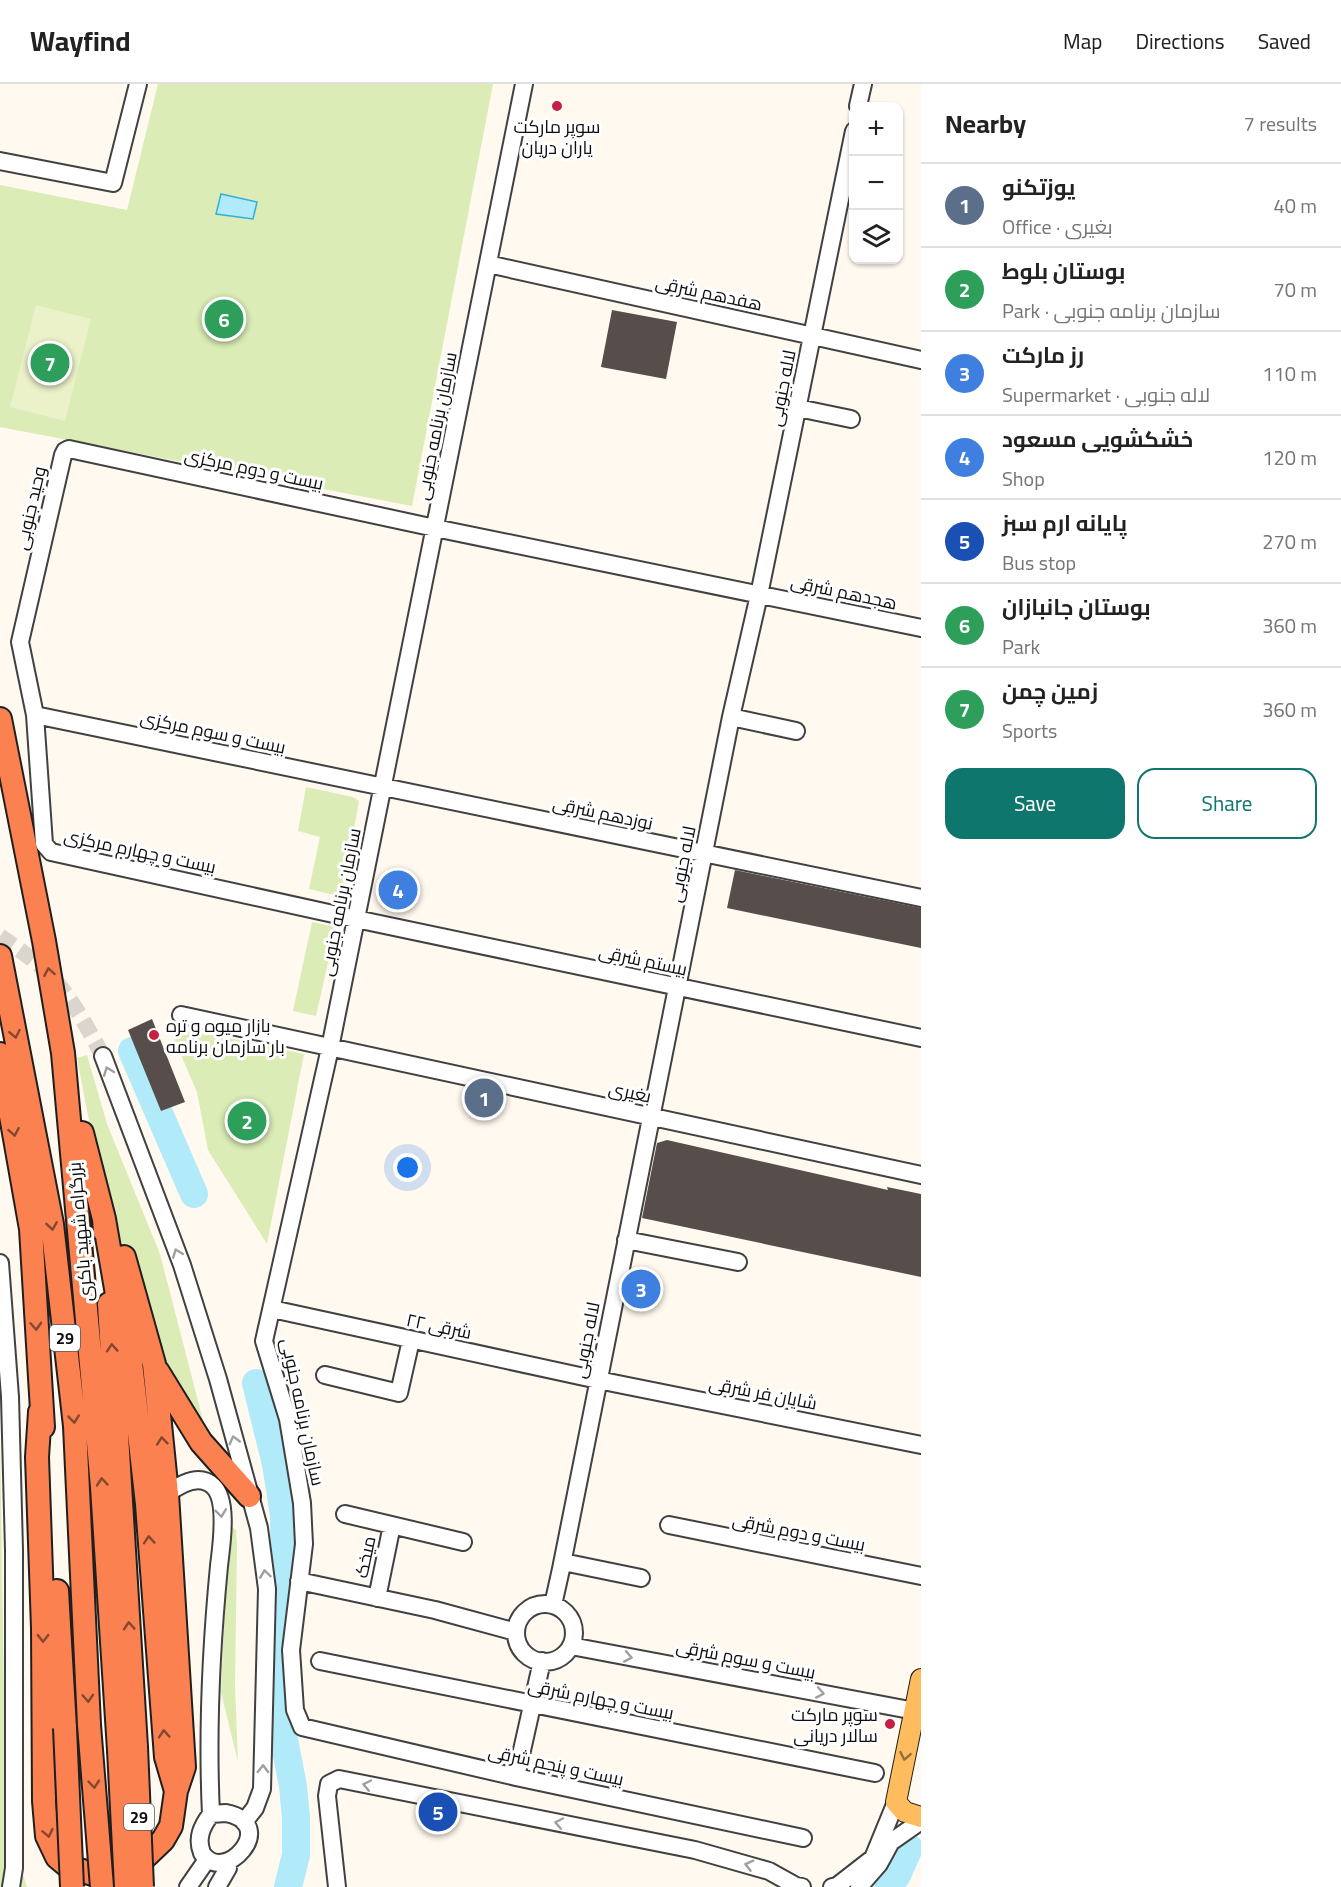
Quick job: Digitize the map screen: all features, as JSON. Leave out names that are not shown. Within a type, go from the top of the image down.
[{"type":"highway","name":"بزرگراه شهید باکری","points":[[0,719],[44,941],[65,1071],[128,1749]]},
{"type":"highway","name":"29","points":[[0,956],[52,1224],[75,1426],[89,1725],[102,1887]]},
{"type":"highway","name":"29","points":[[0,1054],[31,1229],[40,1412],[49,1474],[65,1728],[72,1887]]},
{"type":"highway","name":"29","points":[[65,1071],[104,1219],[128,1749],[142,1887]]},
{"type":"highway","points":[[40,1412],[37,1457],[43,1628],[44,1801],[47,1836],[57,1857],[69,1867],[96,1875],[123,1871],[142,1860],[162,1840],[171,1826],[176,1791],[183,1767],[167,1494],[154,1364],[122,1251],[104,1219]]},
{"type":"highway","points":[[104,1219],[119,1306],[128,1336],[147,1504],[166,1757],[176,1791]]},
{"type":"highway","points":[[154,1364],[191,1428],[249,1496]]},
{"type":"highway","name":"29","points":[[126,1887],[128,1749]]},
{"type":"main road","points":[[921,1679],[896,1802],[905,1812],[921,1819]]},
{"type":"street","points":[[0,161],[113,183],[138,84]]},
{"type":"street","name":"سازمان برنامه جنوبی","points":[[302,1727],[295,1710],[291,1650],[304,1544],[302,1503],[288,1419],[264,1341],[330,1048],[524,84]]},
{"type":"street","points":[[859,102],[863,84]]},
{"type":"street","name":"لاله جنوبی","points":[[552,1605],[563,1562],[731,717],[759,595],[849,155]]},
{"type":"street","name":"هفدهم شرقی","points":[[488,264],[921,360]]},
{"type":"street","points":[[798,408],[851,419]]},
{"type":"street","name":"بیست و دوم مرکزی","points":[[65,451],[69,449],[759,595]]},
{"type":"street","name":"وحید جنوبی","points":[[35,715],[20,642],[65,451]]},
{"type":"street","name":"هجدهم شرقی","points":[[759,595],[921,628]]},
{"type":"street","name":"بیست و سوم مرکزی","points":[[35,715],[383,787]]},
{"type":"street","name":"بیست و چهارم مرکزی","points":[[35,715],[44,844],[51,852],[356,919]]},
{"type":"street","points":[[731,717],[796,731]]},
{"type":"street","name":"نوزدهم شرقی","points":[[383,787],[921,898]]},
{"type":"street","name":"بیستم شرقی","points":[[356,919],[921,1038]]},
{"type":"street","name":"بغیری","points":[[181,1015],[921,1175]]},
{"type":"street","points":[[103,1056],[182,1265],[218,1379],[259,1528],[267,1589],[262,1789],[255,1808],[244,1822]]},
{"type":"street","points":[[626,1240],[738,1262]]},
{"type":"street","points":[[0,1263],[10,1397],[14,1550],[14,1857],[11,1887]]},
{"type":"street","name":"۲۲ شرقی","points":[[272,1309],[598,1380]]},
{"type":"street","points":[[326,1375],[399,1393],[411,1340]]},
{"type":"street","name":"شایان فر شرقی","points":[[598,1380],[921,1445]]},
{"type":"street","points":[[167,1494],[183,1483],[199,1480],[213,1486],[219,1497],[223,1525],[210,1688],[209,1760],[212,1814],[203,1825],[200,1848],[206,1861],[217,1867],[228,1868]]},
{"type":"street","name":"میخک","points":[[345,1514],[463,1542]]},
{"type":"street","name":"میخک","points":[[377,1598],[392,1525]]},
{"type":"street","name":"بیست و دوم شرقی","points":[[669,1525],[921,1576]]},
{"type":"street","points":[[563,1562],[641,1578]]},
{"type":"street","points":[[299,1581],[516,1632]]},
{"type":"street","points":[[544,1604],[552,1605],[567,1614],[572,1621],[574,1629],[571,1646],[559,1658],[542,1661],[526,1655],[516,1632],[522,1616],[528,1610],[544,1604]]},
{"type":"street","name":"بیست و سوم شرقی","points":[[571,1646],[915,1711]]},
{"type":"street","name":"بیست و چهارم شرقی","points":[[320,1661],[875,1773]]},
{"type":"street","points":[[516,1777],[542,1661]]},
{"type":"street","name":"بیست و پنجم شرقی","points":[[302,1727],[516,1777],[803,1838]]},
{"type":"street","points":[[337,1887],[327,1796],[329,1784],[339,1779],[695,1850],[769,1871],[802,1887]]},
{"type":"street","points":[[832,1887],[837,1886],[873,1858],[896,1802]]},
{"type":"street","points":[[212,1814],[235,1815],[244,1822],[247,1830],[247,1849],[240,1860],[228,1868],[217,1887]]},
{"type":"street","points":[[859,1887],[879,1864],[891,1842],[921,1819]]},
{"type":"street","points":[[188,1887],[206,1861]]},
{"type":"green space","points":[[158,84],[493,84],[412,506],[0,427],[0,185],[127,210]]},
{"type":"green space","points":[[36,305],[91,319],[65,421],[10,407]]},
{"type":"green space","points":[[306,787],[353,797],[359,801],[342,897],[309,889],[320,837],[298,831]]},
{"type":"green space","points":[[312,922],[336,927],[316,1016],[293,1011]]},
{"type":"green space","points":[[168,1025],[304,1054],[267,1244],[208,1150],[197,1092]]},
{"type":"green space","points":[[87,1055],[107,1124],[160,1254],[204,1424],[189,1419],[158,1365],[130,1263],[108,1213],[77,1058]]},
{"type":"green space","points":[[0,1439],[6,1825],[27,1887],[0,1887]]},
{"type":"green space","points":[[228,1524],[236,1530],[237,1544],[235,1685],[238,1762],[221,1692]]},
{"type":"water","points":[[221,194],[257,202],[253,219],[216,214]]},
{"type":"building","points":[[612,310],[677,322],[666,379],[601,367]]},
{"type":"building","points":[[735,870],[921,908],[921,948],[727,908]]},
{"type":"building","points":[[152,1019],[185,1102],[161,1111],[128,1030]]},
{"type":"building","points":[[667,1140],[888,1190],[887,1187],[921,1194],[921,1277],[642,1218],[657,1143]]},
{"type":"waterway","points":[[132,1051],[194,1194]]},
{"type":"waterway","points":[[256,1383],[276,1464],[284,1515],[285,1572],[275,1668],[276,1699],[293,1786],[296,1818],[296,1855],[288,1887]]},
{"type":"waterway","points":[[888,1887],[897,1875],[909,1848]]},
{"type":"tunnel","points":[[0,936],[34,960],[60,986],[103,1056]]},
{"type":"place","name":"سوپر مارکت یاران دریان","points":[[557,106]]},
{"type":"place","name":"بوستان جانبازان","points":[[224,319]]},
{"type":"place","name":"زمین چمن","points":[[50,363]]},
{"type":"place","name":"خشکشویی مسعود","points":[[398,890]]},
{"type":"place","name":"بازار میوه و تره بار سازمان برنامه","points":[[154,1035]]},
{"type":"place","name":"یوزتکنو","points":[[484,1098]]},
{"type":"place","name":"بوستان بلوط","points":[[247,1121]]},
{"type":"place","name":"رز مارکت","points":[[641,1289]]},
{"type":"place","name":"سوپر مارکت سالار دریانی","points":[[890,1724]]},
{"type":"place","name":"پایانه ارم سبز","points":[[438,1812]]}]
